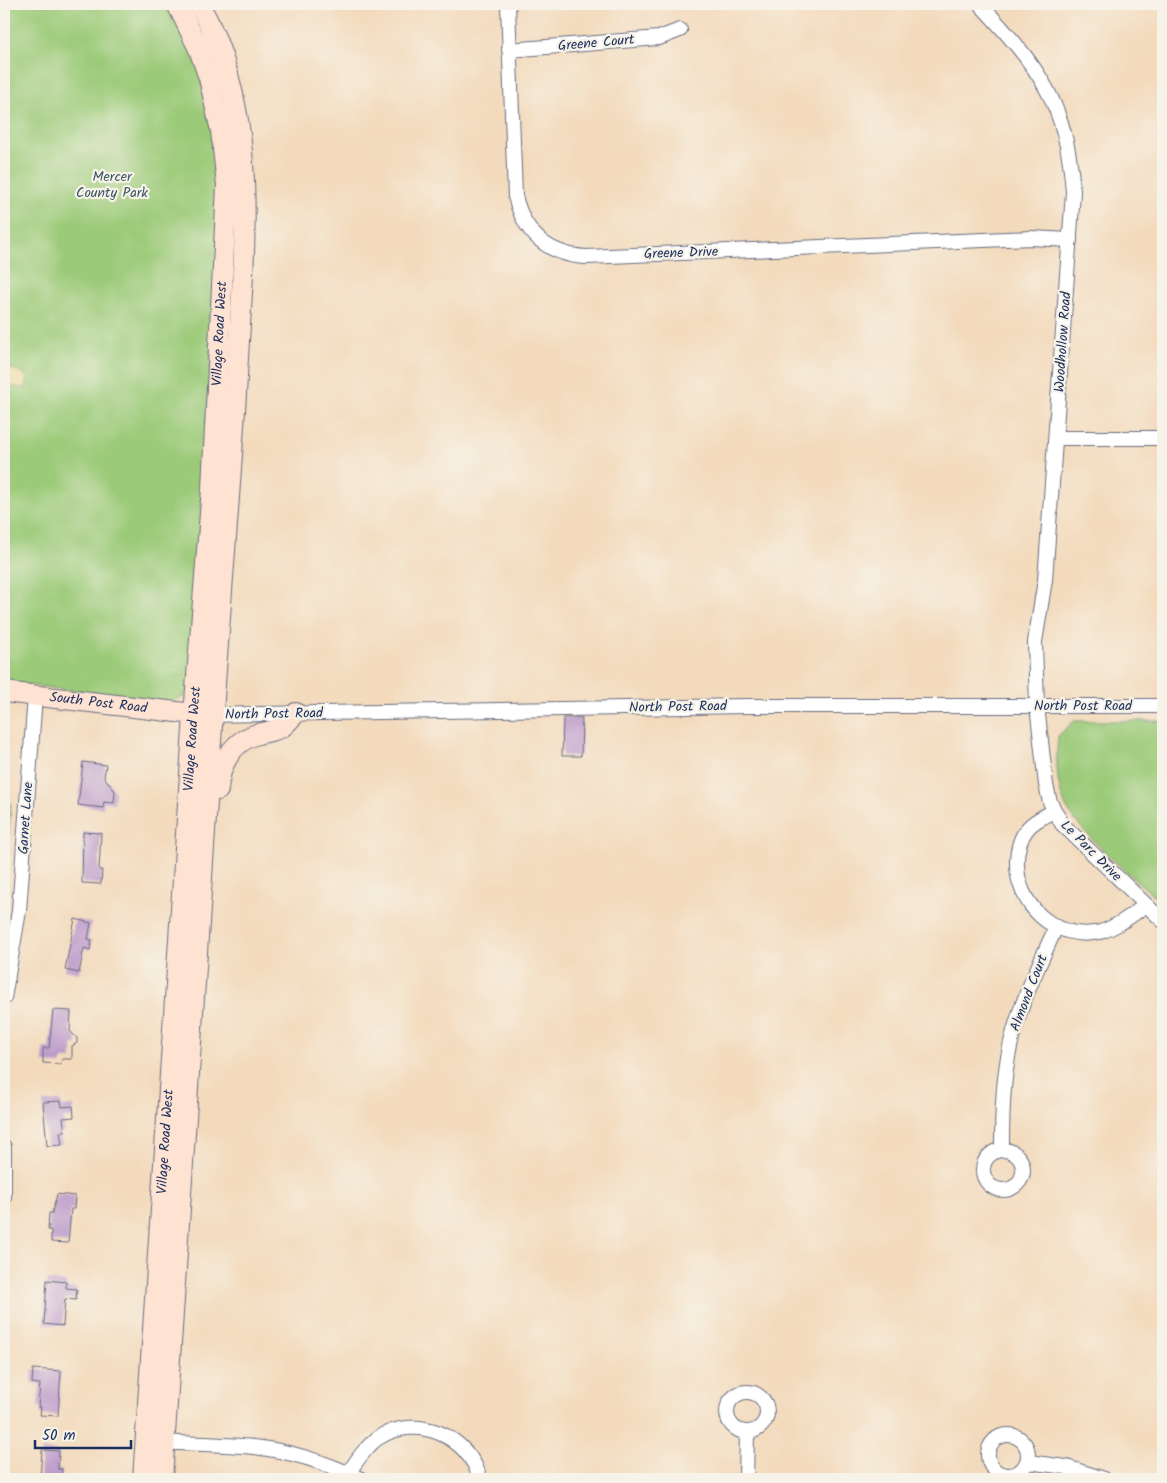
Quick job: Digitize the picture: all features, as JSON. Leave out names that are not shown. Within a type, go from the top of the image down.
[{"type":"main road","name":"Village Road West","points":[[143,1479],[155,1442],[187,1106],[212,488],[227,185],[221,131],[209,78],[196,42],[178,4]]},
{"type":"main road","name":"Village Road West","points":[[162,1479],[155,1442],[203,714],[231,489],[246,184],[239,128],[227,73],[199,4]]},
{"type":"main road","name":"South Post Road","points":[[4,692],[203,714]]},
{"type":"main road","points":[[187,1106],[201,1061],[218,779],[225,761],[237,746],[250,736],[281,728],[296,713]]},
{"type":"street","name":"Greene Drive","points":[[508,4],[515,196],[525,224],[542,244],[556,251],[586,257],[1031,238],[1070,240]]},
{"type":"street","name":"Woodhollow Road","points":[[980,4],[1034,67],[1057,110],[1071,164],[1073,192],[1056,438],[1045,580],[1035,642],[1037,706]]},
{"type":"street","name":"Greene Court","points":[[509,50],[659,38],[680,30]]},
{"type":"street","points":[[1056,438],[1163,438]]},
{"type":"street","name":"Garnet Lane","points":[[4,998],[19,911],[35,696]]},
{"type":"street","name":"North Post Road","points":[[203,714],[748,706],[1163,706]]},
{"type":"street","name":"Le Parc Drive","points":[[1037,706],[1046,785],[1054,811],[1069,832],[1163,921]]},
{"type":"street","points":[[1054,811],[1035,821],[1027,829],[1017,854],[1016,870],[1019,883],[1031,907],[1042,919],[1056,927],[1084,933],[1099,932],[1114,927],[1146,905]]},
{"type":"street","name":"Almond Court","points":[[1002,1149],[1002,1102],[1014,1032],[1024,998],[1056,927]]},
{"type":"street","points":[[4,1147],[4,1198]]},
{"type":"street","points":[[155,1442],[262,1448],[320,1462],[355,1476],[367,1447],[379,1438],[408,1428],[423,1428],[450,1438],[461,1446],[471,1458],[480,1479]]},
{"type":"street","points":[[746,1479],[747,1433]]},
{"type":"street","points":[[1028,1462],[1066,1467],[1104,1479]]},
{"type":"green space","name":"Mercer County Park","points":[[4,4],[167,4],[198,63],[222,178],[190,694],[170,703],[4,682]]},
{"type":"green space","points":[[1074,721],[1163,721],[1163,904],[1093,840],[1069,812],[1063,800],[1057,768],[1058,736]]},
{"type":"green space","points":[[4,802],[11,803],[4,888]]},
{"type":"sand","points":[[12,369],[24,375],[27,381],[25,388],[4,384],[4,372]]},
{"type":"building","points":[[563,718],[582,718],[581,756],[562,756]]},
{"type":"building","points":[[83,762],[106,765],[104,777],[115,791],[114,803],[104,802],[103,808],[78,805]]},
{"type":"building","points":[[83,832],[101,833],[99,870],[102,870],[101,884],[82,883]]},
{"type":"building","points":[[75,919],[91,923],[88,939],[92,940],[90,950],[84,948],[79,973],[65,970]]},
{"type":"building","points":[[53,1010],[71,1011],[70,1031],[77,1038],[77,1043],[72,1046],[72,1059],[62,1059],[61,1064],[43,1063],[43,1048],[49,1048]]},
{"type":"building","points":[[61,1101],[62,1107],[73,1106],[74,1117],[63,1118],[65,1132],[60,1132],[62,1145],[47,1146],[43,1102]]},
{"type":"building","points":[[57,1194],[75,1196],[74,1209],[71,1209],[68,1243],[51,1242],[51,1230],[48,1230],[49,1213],[52,1213]]},
{"type":"building","points":[[47,1280],[66,1282],[66,1288],[77,1289],[76,1300],[65,1299],[63,1326],[44,1324]]},
{"type":"building","points":[[33,1369],[61,1371],[58,1416],[40,1415],[41,1407],[38,1407],[40,1384],[32,1383]]},
{"type":"building","points":[[42,1450],[59,1451],[58,1469],[62,1469],[61,1479],[40,1479]]}]
